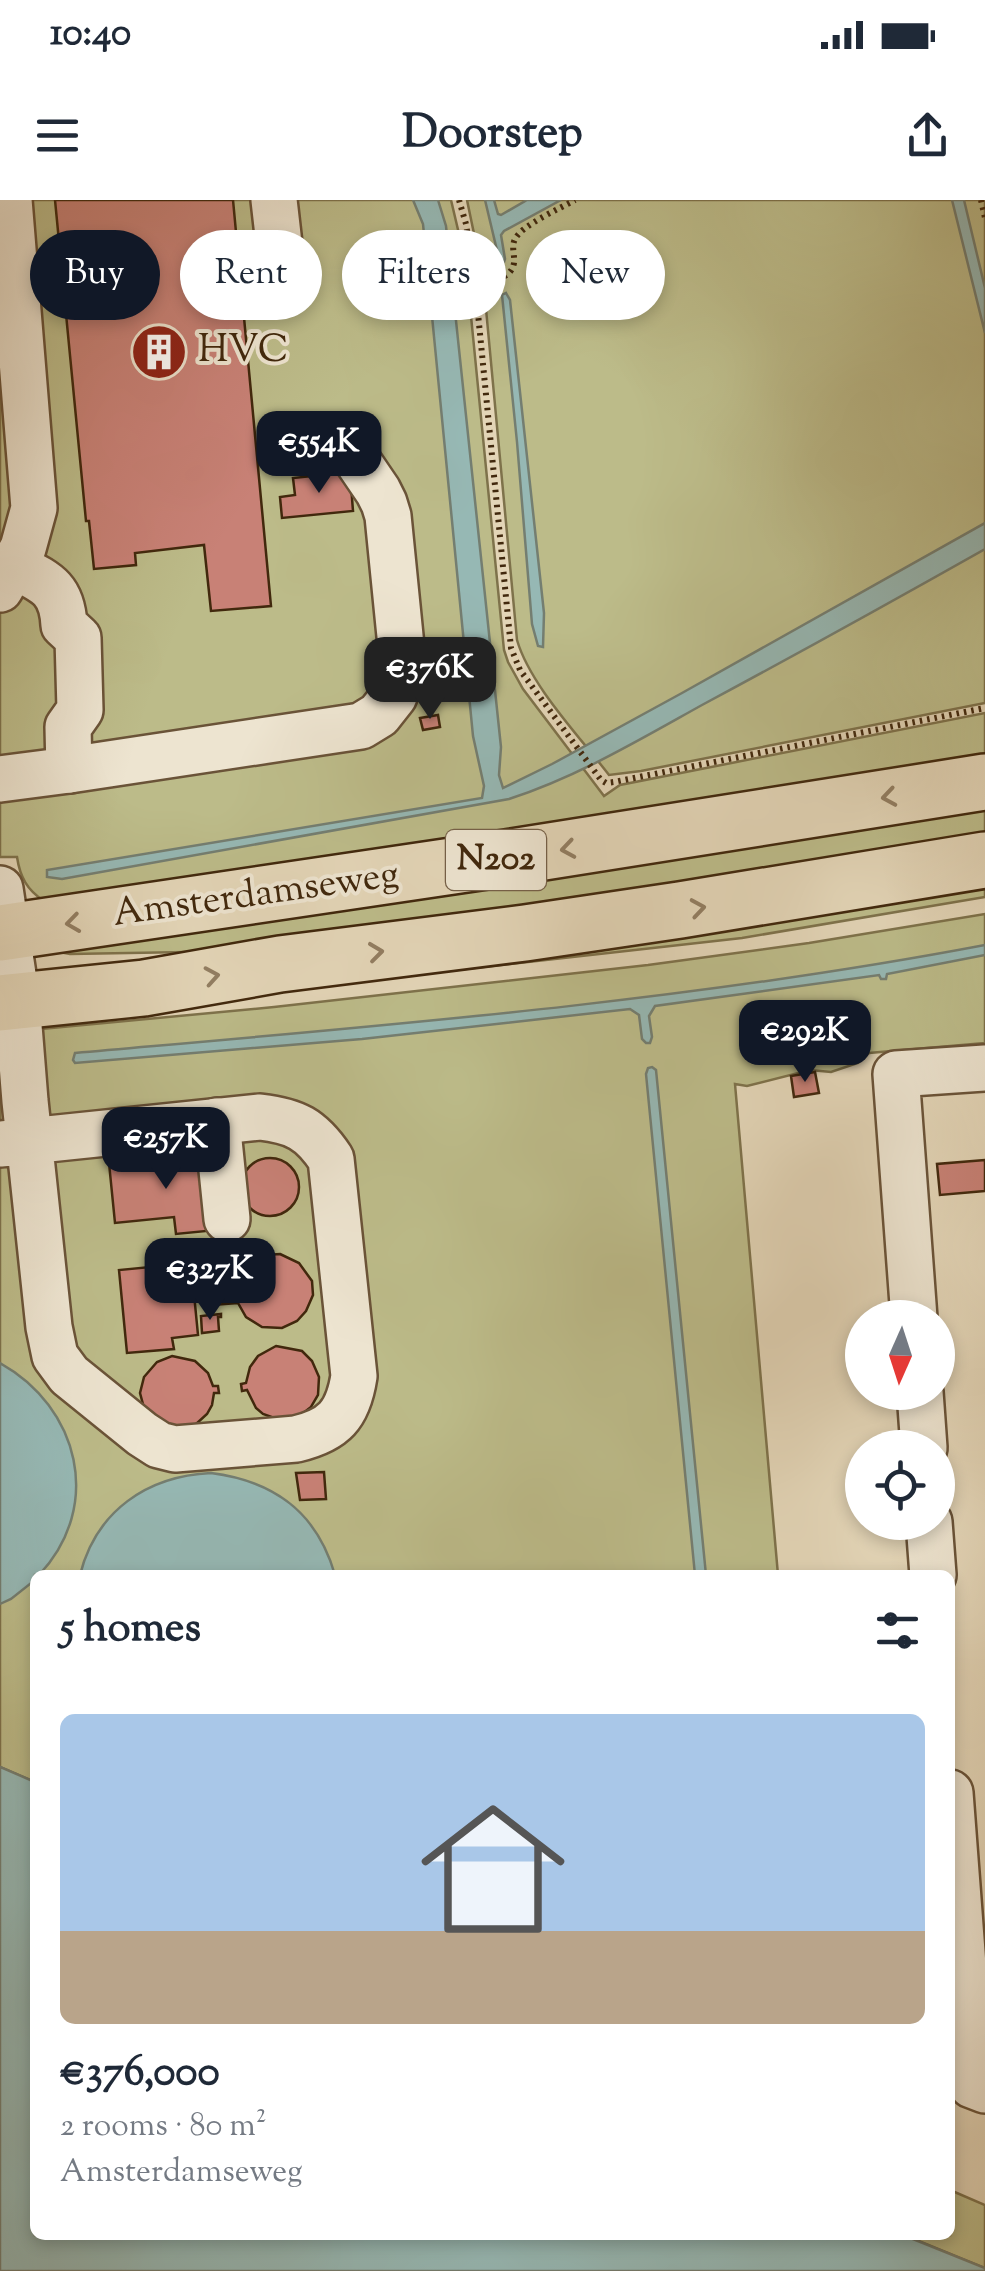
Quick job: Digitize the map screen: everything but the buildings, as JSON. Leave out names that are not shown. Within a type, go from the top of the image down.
[{"type":"main road","name":"Amsterdamseweg","points":[[2,918],[493,860],[985,782]]},
{"type":"main road","name":"Amsterdamseweg","points":[[9,1002],[144,988],[280,964],[642,916],[985,860]]},
{"type":"street","points":[[9,200],[17,493],[30,529],[7,578],[42,580],[57,593],[64,606],[64,625],[78,638],[80,710],[69,749]]},
{"type":"street","points":[[274,200],[277,230]]},
{"type":"street","points":[[0,780],[69,749],[350,728],[371,722],[379,715],[394,696],[402,668],[388,516],[378,491],[346,444]]},
{"type":"street","points":[[2,918],[15,1143],[55,1356],[69,1374],[142,1434],[176,1449],[296,1439],[315,1434],[344,1412],[354,1376],[331,1159],[305,1130],[286,1120],[260,1117],[15,1143]]},
{"type":"street","points":[[913,1300],[896,1074],[985,1068]]},
{"type":"street","points":[[217,1121],[227,1219]]},
{"type":"street","points":[[931,1540],[934,1570]]},
{"type":"street","points":[[955,1860],[972,2086],[985,2090]]},
{"type":"path","points":[[459,200],[467,230]]},
{"type":"path","points":[[506,275],[514,264],[515,238],[575,200]]},
{"type":"path","points":[[981,200],[985,218]]},
{"type":"path","points":[[478,320],[511,648],[520,670],[602,780],[614,782],[985,708]]},
{"type":"shaded area","points":[[0,200],[451,200],[458,230],[342,230],[342,320],[471,320],[504,650],[523,689],[604,796],[620,785],[985,713],[985,766],[44,901],[25,882],[17,857],[0,857]]},
{"type":"shaded area","points":[[467,200],[985,200],[985,703],[609,775],[544,692],[517,640],[487,320],[506,320],[506,230],[473,230]]},
{"type":"shaded area","points":[[985,793],[985,841],[246,951],[70,954],[48,950]]},
{"type":"shaded area","points":[[985,883],[985,897],[742,938],[145,1005]]},
{"type":"shaded area","points":[[985,914],[985,1043],[869,1053],[858,1063],[831,1072],[810,1070],[747,1086],[735,1084],[778,1570],[30,1570],[30,1780],[0,1767],[0,1036],[648,965]]},
{"type":"shaded area","points":[[955,2192],[985,2205],[985,2268],[916,2240],[955,2240]]},
{"type":"water","points":[[413,200],[438,200],[446,230],[424,230]]},
{"type":"water","points":[[485,200],[494,200],[501,215],[527,200],[561,200],[506,230],[492,230]]},
{"type":"water","points":[[952,200],[964,200],[985,288],[985,333]]},
{"type":"water","points":[[506,293],[510,300],[544,613],[543,647],[538,646],[532,624],[505,320]]},
{"type":"water","points":[[432,320],[456,320],[503,788],[985,523],[985,549],[607,757],[509,799],[62,879],[47,877],[47,870],[482,798],[484,786],[473,736]]},
{"type":"water","points":[[985,945],[985,955],[887,974],[886,979],[879,975],[655,1006],[649,1016],[650,1043],[642,1039],[639,1015],[630,1009],[362,1039],[75,1063],[73,1060],[75,1053],[645,997]]},
{"type":"water","points":[[648,1068],[656,1070],[706,1570],[695,1570]]},
{"type":"water","points":[[0,1363],[27,1382],[49,1405],[74,1460],[76,1489],[71,1519],[59,1548],[43,1570],[30,1570],[30,1584],[0,1604]]},
{"type":"water","points":[[211,1473],[234,1477],[290,1503],[317,1534],[333,1570],[82,1570],[98,1532],[112,1515],[146,1490]]},
{"type":"water","points":[[0,1767],[30,1780],[30,2240],[915,2240],[985,2268],[985,2271],[0,2271]]},
{"type":"place","name":"HVC","points":[[159,352]]}]
